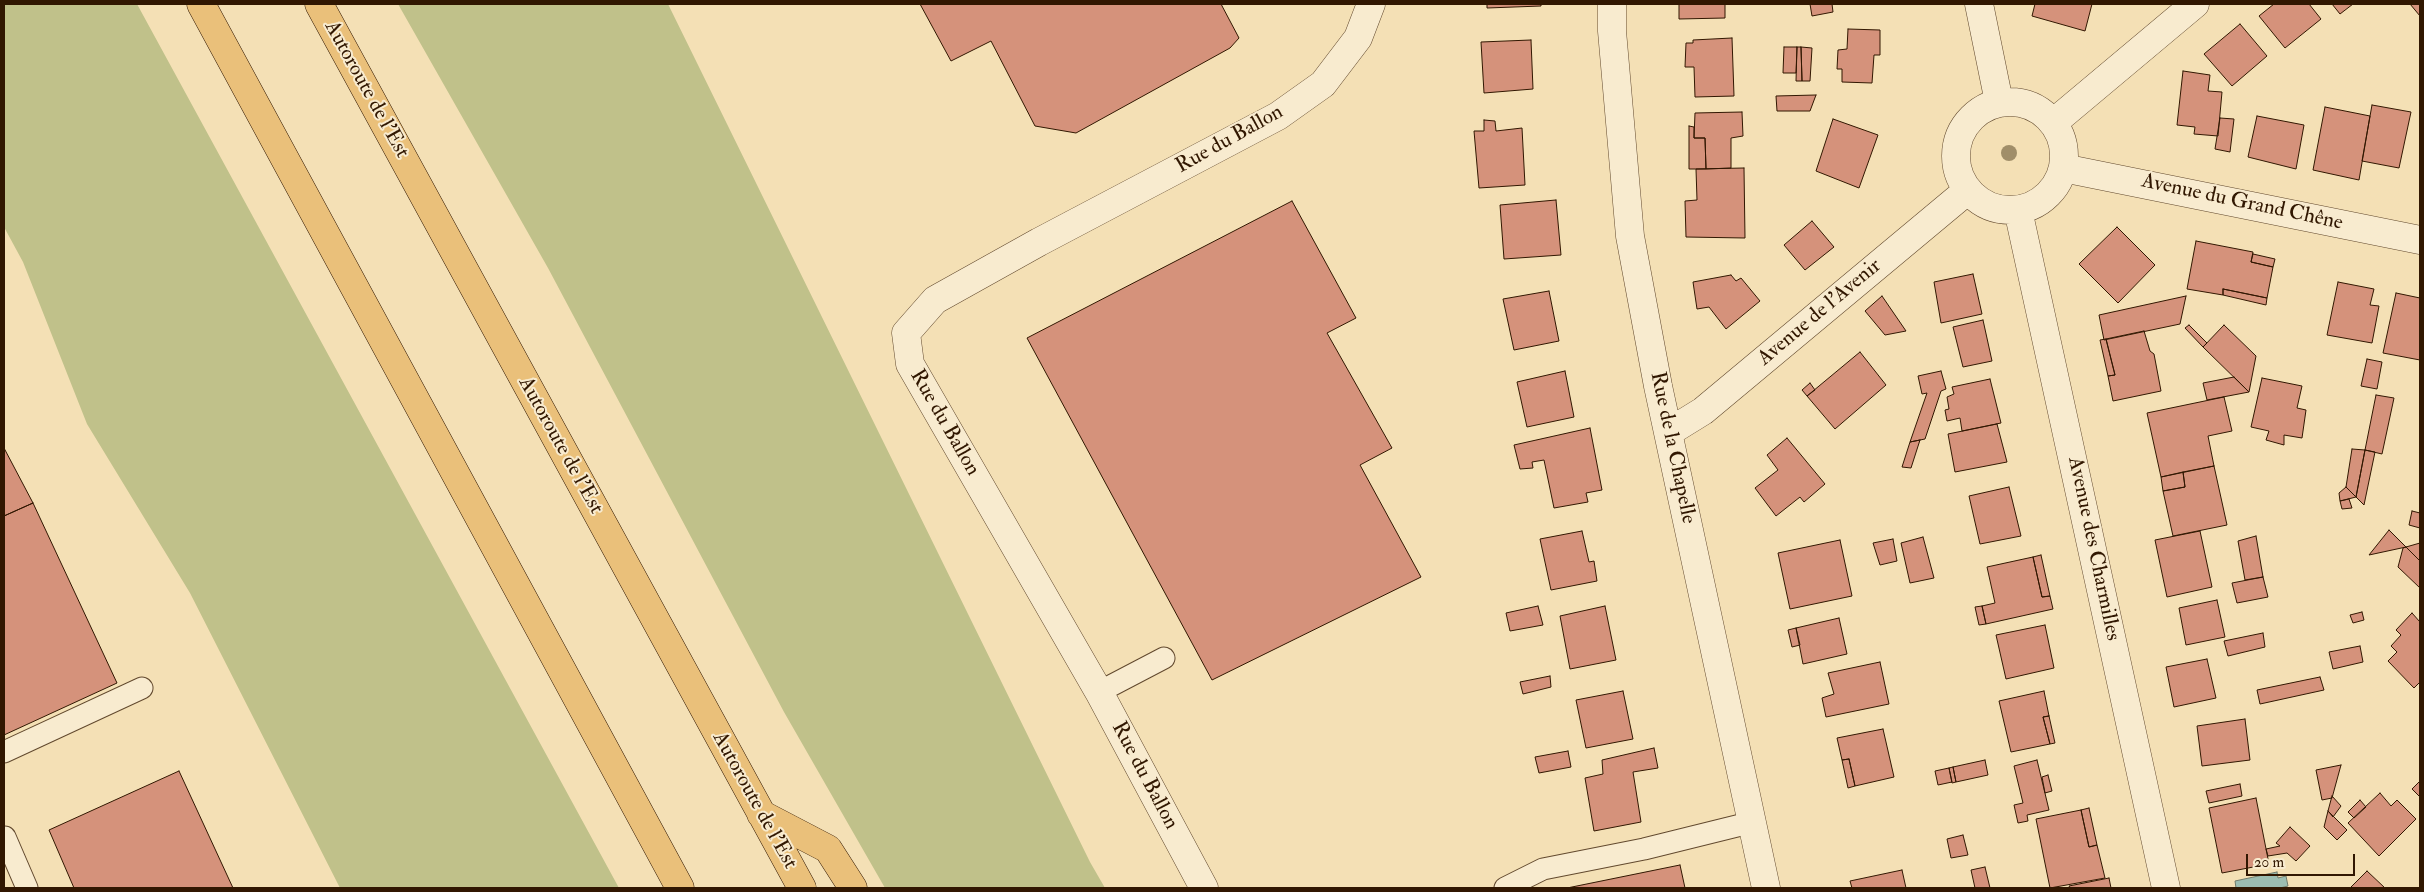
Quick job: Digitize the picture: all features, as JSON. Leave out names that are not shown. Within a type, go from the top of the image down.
[{"type":"highway","points":[[201,4],[678,886]]},
{"type":"highway","name":"Autoroute de l’Est","points":[[319,4],[802,888]]},
{"type":"highway","points":[[761,814],[828,849],[853,888]]},
{"type":"street","name":"Rue du Ballon","points":[[1204,888],[1099,692],[910,364],[906,333],[935,300],[1038,242],[1278,116],[1323,84],[1358,38],[1371,4]]},
{"type":"street","name":"Rue de la Chapelle","points":[[1612,4],[1612,31],[1630,236],[1658,386],[1670,432],[1766,888]]},
{"type":"street","points":[[1980,4],[1999,102]]},
{"type":"street","points":[[2053,123],[2195,4]]},
{"type":"street","points":[[2014,101],[2029,105],[2042,112],[2053,123],[2060,136],[2064,152],[2063,168],[2057,183],[2047,195],[2034,205],[2018,210],[2004,210],[1989,206],[1968,190],[1957,171],[1955,153],[1959,135],[1968,120],[1982,108],[1999,102],[2014,101]]},
{"type":"street","name":"Avenue du Grand Chêne","points":[[2063,168],[2420,240]]},
{"type":"street","name":"Avenue de l’Avenir","points":[[1670,432],[1702,410],[1968,190]]},
{"type":"street","name":"Avenue des Charmilles","points":[[2018,210],[2166,888]]},
{"type":"lane","points":[[1099,692],[1164,658]]},
{"type":"lane","points":[[4,752],[142,688]]},
{"type":"lane","points":[[1505,888],[1543,870],[1644,849],[1753,822]]},
{"type":"lane","points":[[4,837],[27,888]]},
{"type":"green space","points":[[4,4],[137,4],[619,888],[340,888],[190,593],[87,424],[23,262],[4,227]]},
{"type":"green space","points":[[398,4],[668,4],[1090,862],[1105,888],[885,888],[784,712],[548,268]]},
{"type":"water","points":[[2277,872],[2278,878],[2286,876],[2288,886],[2280,888],[2236,888],[2235,881]]},
{"type":"building","points":[[920,4],[1221,4],[1239,38],[1230,48],[1076,133],[1035,126],[991,41],[951,61]]},
{"type":"building","points":[[1487,4],[1541,4],[1541,6],[1487,8]]},
{"type":"building","points":[[1679,4],[1725,4],[1725,18],[1679,19]]},
{"type":"building","points":[[1810,4],[1832,4],[1833,12],[1812,16]]},
{"type":"building","points":[[2035,4],[2092,4],[2085,31],[2032,16]]},
{"type":"building","points":[[2274,4],[2309,4],[2321,19],[2285,48],[2259,16]]},
{"type":"building","points":[[2332,4],[2353,4],[2340,14]]},
{"type":"building","points":[[2410,4],[2420,4],[2420,16]]},
{"type":"building","points":[[2240,24],[2267,56],[2232,86],[2204,54]]},
{"type":"building","points":[[1848,29],[1880,30],[1880,55],[1874,55],[1872,83],[1842,82],[1842,69],[1837,69],[1838,50],[1847,49]]},
{"type":"building","points":[[1732,38],[1734,96],[1695,97],[1694,67],[1685,67],[1686,43],[1693,43],[1693,40]]},
{"type":"building","points":[[1531,40],[1533,89],[1484,93],[1481,42]]},
{"type":"building","points":[[1784,47],[1797,47],[1796,73],[1783,73]]},
{"type":"building","points":[[1797,47],[1801,47],[1802,81],[1796,81]]},
{"type":"building","points":[[1801,47],[1812,48],[1810,81],[1802,81]]},
{"type":"building","points":[[2183,71],[2210,75],[2208,91],[2222,92],[2218,136],[2194,134],[2195,127],[2177,125]]},
{"type":"building","points":[[1816,95],[1810,111],[1777,111],[1776,96]]},
{"type":"building","points":[[2372,105],[2411,112],[2399,168],[2362,161]]},
{"type":"building","points":[[2325,107],[2370,116],[2359,180],[2313,170]]},
{"type":"building","points":[[1742,112],[1743,136],[1731,138],[1731,168],[1706,169],[1705,138],[1694,138],[1695,113]]},
{"type":"building","points":[[2257,116],[2304,125],[2296,169],[2248,157]]},
{"type":"building","points":[[2220,118],[2234,119],[2230,152],[2215,149]]},
{"type":"building","points":[[1833,119],[1878,135],[1859,188],[1816,171]]},
{"type":"building","points":[[1484,120],[1495,121],[1496,131],[1522,128],[1525,185],[1479,188],[1474,131],[1484,131]]},
{"type":"building","points":[[1689,126],[1694,127],[1694,138],[1705,138],[1706,169],[1689,169]]},
{"type":"building","points":[[1744,168],[1745,238],[1686,237],[1685,201],[1697,200],[1696,169]]},
{"type":"building","points":[[1556,200],[1561,255],[1504,259],[1500,205]]},
{"type":"building","points":[[1292,201],[1356,318],[1327,333],[1392,448],[1360,465],[1421,577],[1212,680],[1027,338]]},
{"type":"building","points":[[1812,221],[1834,247],[1805,270],[1784,245]]},
{"type":"building","points":[[2117,227],[2155,265],[2118,303],[2079,264]]},
{"type":"building","points":[[2196,241],[2253,252],[2251,262],[2273,267],[2267,298],[2223,289],[2223,295],[2187,289]]},
{"type":"building","points":[[2253,254],[2275,259],[2273,267],[2251,262]]},
{"type":"building","points":[[1973,274],[1982,314],[1941,323],[1934,282]]},
{"type":"building","points":[[1731,275],[1736,281],[1741,278],[1760,301],[1726,329],[1709,307],[1697,309],[1693,282]]},
{"type":"building","points":[[2338,282],[2374,289],[2370,305],[2379,306],[2372,343],[2327,335]]},
{"type":"building","points":[[2223,289],[2267,298],[2266,305],[2223,295]]},
{"type":"building","points":[[1549,291],[1559,341],[1514,350],[1503,299]]},
{"type":"building","points":[[2396,293],[2420,298],[2420,360],[2383,353]]},
{"type":"building","points":[[1882,296],[1906,331],[1885,335],[1865,311]]},
{"type":"building","points":[[2186,296],[2180,324],[2104,340],[2099,315]]},
{"type":"building","points":[[1983,320],[1992,361],[1963,367],[1953,327]]},
{"type":"building","points":[[2189,325],[2207,343],[2203,347],[2185,328]]},
{"type":"building","points":[[2224,325],[2256,356],[2249,392],[2203,347]]},
{"type":"building","points":[[2144,331],[2150,351],[2154,354],[2161,391],[2113,401],[2108,376],[2115,375],[2106,339]]},
{"type":"building","points":[[2106,339],[2115,375],[2108,376],[2100,340]]},
{"type":"building","points":[[1860,352],[1886,385],[1835,429],[1807,396]]},
{"type":"building","points":[[2367,359],[2382,362],[2377,389],[2361,386]]},
{"type":"building","points":[[1565,371],[1574,417],[1527,427],[1517,382]]},
{"type":"building","points":[[1941,371],[1946,389],[1941,391],[1925,439],[1910,442],[1927,393],[1922,394],[1918,376]]},
{"type":"building","points":[[2234,377],[2249,392],[2207,400],[2203,383]]},
{"type":"building","points":[[2262,378],[2302,386],[2297,408],[2306,410],[2302,438],[2284,435],[2284,445],[2266,440],[2269,431],[2251,427]]},
{"type":"building","points":[[1990,379],[2001,423],[1962,431],[1960,418],[1947,421],[1945,410],[1949,409],[1947,397],[1954,394],[1952,387]]},
{"type":"building","points":[[1810,383],[1815,390],[1807,396],[1802,390]]},
{"type":"building","points":[[2376,395],[2394,398],[2382,454],[2365,450]]},
{"type":"building","points":[[2224,397],[2232,431],[2208,436],[2214,466],[2161,477],[2147,413]]},
{"type":"building","points":[[1997,424],[2007,462],[1955,472],[1948,434]]},
{"type":"building","points":[[1590,428],[1602,490],[1586,493],[1588,502],[1554,508],[1544,460],[1532,462],[1533,468],[1520,469],[1514,445]]},
{"type":"building","points":[[1787,438],[1825,484],[1804,502],[1800,497],[1776,516],[1755,488],[1778,470],[1767,455]]},
{"type":"building","points":[[1920,440],[1911,468],[1902,467],[1910,442]]},
{"type":"building","points":[[4,448],[33,503],[4,516]]},
{"type":"building","points":[[2352,449],[2365,450],[2356,497],[2346,487]]},
{"type":"building","points":[[2365,450],[2375,452],[2364,505],[2356,497]]},
{"type":"building","points":[[2214,466],[2227,525],[2173,536],[2163,491],[2185,487],[2183,472]]},
{"type":"building","points":[[2183,472],[2185,487],[2163,491],[2161,477]]},
{"type":"building","points":[[2009,487],[2021,536],[1980,544],[1969,496]]},
{"type":"building","points":[[2346,487],[2356,497],[2340,501],[2339,493]]},
{"type":"building","points":[[2349,499],[2352,508],[2342,509],[2340,501]]},
{"type":"building","points":[[33,503],[117,683],[4,735],[4,516]]},
{"type":"building","points":[[2412,511],[2420,513],[2420,528],[2409,525]]},
{"type":"building","points":[[2389,530],[2406,547],[2369,555]]},
{"type":"building","points":[[1582,531],[1589,562],[1594,561],[1597,581],[1551,590],[1540,539]]},
{"type":"building","points":[[2200,531],[2212,587],[2167,597],[2155,540]]},
{"type":"building","points":[[2256,536],[2263,577],[2245,580],[2238,541]]},
{"type":"building","points":[[1923,537],[1934,578],[1910,583],[1901,543]]},
{"type":"building","points":[[1893,539],[1897,561],[1880,565],[1873,543]]},
{"type":"building","points":[[1840,540],[1852,596],[1790,609],[1778,553]]},
{"type":"building","points":[[2420,543],[2420,561],[2406,547]]},
{"type":"building","points":[[2406,547],[2420,561],[2420,588],[2398,567],[2403,548]]},
{"type":"building","points":[[2041,555],[2050,596],[2042,597],[2033,557]]},
{"type":"building","points":[[2033,557],[2042,597],[2050,596],[2053,609],[1986,624],[1982,606],[1995,603],[1987,567]]},
{"type":"building","points":[[2263,577],[2268,597],[2237,603],[2232,583]]},
{"type":"building","points":[[2217,600],[2225,637],[2186,645],[2179,608]]},
{"type":"building","points":[[1538,606],[1543,625],[1510,631],[1506,613]]},
{"type":"building","points":[[1605,606],[1616,660],[1570,669],[1560,616]]},
{"type":"building","points":[[1982,606],[1986,624],[1979,625],[1975,607]]},
{"type":"building","points":[[2362,612],[2364,620],[2353,623],[2350,615]]},
{"type":"building","points":[[2412,613],[2420,622],[2420,682],[2414,688],[2388,661],[2397,652],[2391,646],[2401,635],[2396,630]]},
{"type":"building","points":[[1839,618],[1847,654],[1803,664],[1796,628]]},
{"type":"building","points":[[2045,625],[2054,668],[2006,679],[1996,635]]},
{"type":"building","points":[[1796,628],[1800,645],[1792,647],[1788,630]]},
{"type":"building","points":[[2263,633],[2265,647],[2228,656],[2224,641]]},
{"type":"building","points":[[2360,646],[2363,662],[2333,669],[2329,652]]},
{"type":"building","points":[[2207,659],[2216,698],[2174,707],[2166,667]]},
{"type":"building","points":[[1880,662],[1889,704],[1826,717],[1822,698],[1834,694],[1828,673]]},
{"type":"building","points":[[1550,676],[1551,687],[1523,694],[1520,682]]},
{"type":"building","points":[[2320,677],[2324,690],[2260,704],[2257,690]]},
{"type":"building","points":[[1623,691],[1633,739],[1586,748],[1576,700]]},
{"type":"building","points":[[2044,691],[2049,716],[2043,717],[2050,744],[2011,752],[1999,701]]},
{"type":"building","points":[[2049,716],[2055,743],[2050,744],[2043,717]]},
{"type":"building","points":[[2245,719],[2250,760],[2202,766],[2197,726]]},
{"type":"building","points":[[1883,729],[1894,777],[1855,786],[1849,759],[1842,760],[1837,738]]},
{"type":"building","points":[[1654,748],[1658,768],[1633,772],[1641,822],[1594,831],[1585,778],[1603,774],[1602,760]]},
{"type":"building","points":[[1568,751],[1571,767],[1539,773],[1535,757]]},
{"type":"building","points":[[1849,759],[1855,786],[1848,788],[1842,760]]},
{"type":"building","points":[[1985,760],[1988,775],[1956,782],[1953,767]]},
{"type":"building","points":[[2037,760],[2049,810],[2027,815],[2028,821],[2018,823],[2014,805],[2023,803],[2014,766]]},
{"type":"building","points":[[2341,765],[2332,798],[2322,800],[2316,770]]},
{"type":"building","points":[[1953,767],[1956,782],[1952,783],[1949,768]]},
{"type":"building","points":[[1949,768],[1952,782],[1938,785],[1935,771]]},
{"type":"building","points":[[179,771],[233,888],[74,888],[49,830]]},
{"type":"building","points":[[2048,775],[2052,791],[2045,793],[2042,777]]},
{"type":"building","points":[[2420,781],[2420,797],[2412,789]]},
{"type":"building","points":[[2240,784],[2242,796],[2209,803],[2206,791]]},
{"type":"building","points":[[2380,793],[2391,806],[2397,800],[2416,819],[2379,856],[2348,823]]},
{"type":"building","points":[[2332,796],[2341,806],[2333,817],[2328,811]]},
{"type":"building","points":[[2256,798],[2269,864],[2222,873],[2209,808]]},
{"type":"building","points":[[2360,800],[2366,807],[2354,818],[2348,812]]},
{"type":"building","points":[[2089,808],[2097,845],[2089,847],[2081,810]]},
{"type":"building","points":[[2081,810],[2089,847],[2097,845],[2105,878],[2050,888],[2036,819]]},
{"type":"building","points":[[2328,811],[2347,830],[2337,840],[2324,827]]},
{"type":"building","points":[[2290,827],[2310,846],[2296,861],[2287,853],[2268,856],[2266,849],[2280,846],[2276,843]]},
{"type":"building","points":[[1963,835],[1968,855],[1951,858],[1947,839]]},
{"type":"building","points":[[1680,865],[1685,888],[1567,888]]},
{"type":"building","points":[[1985,867],[1990,888],[1975,888],[1971,870]]},
{"type":"building","points":[[1902,870],[1906,888],[1852,888],[1850,881]]},
{"type":"building","points":[[2367,871],[2385,888],[2350,888]]},
{"type":"building","points":[[2109,878],[2111,888],[2070,888],[2069,886]]}]
